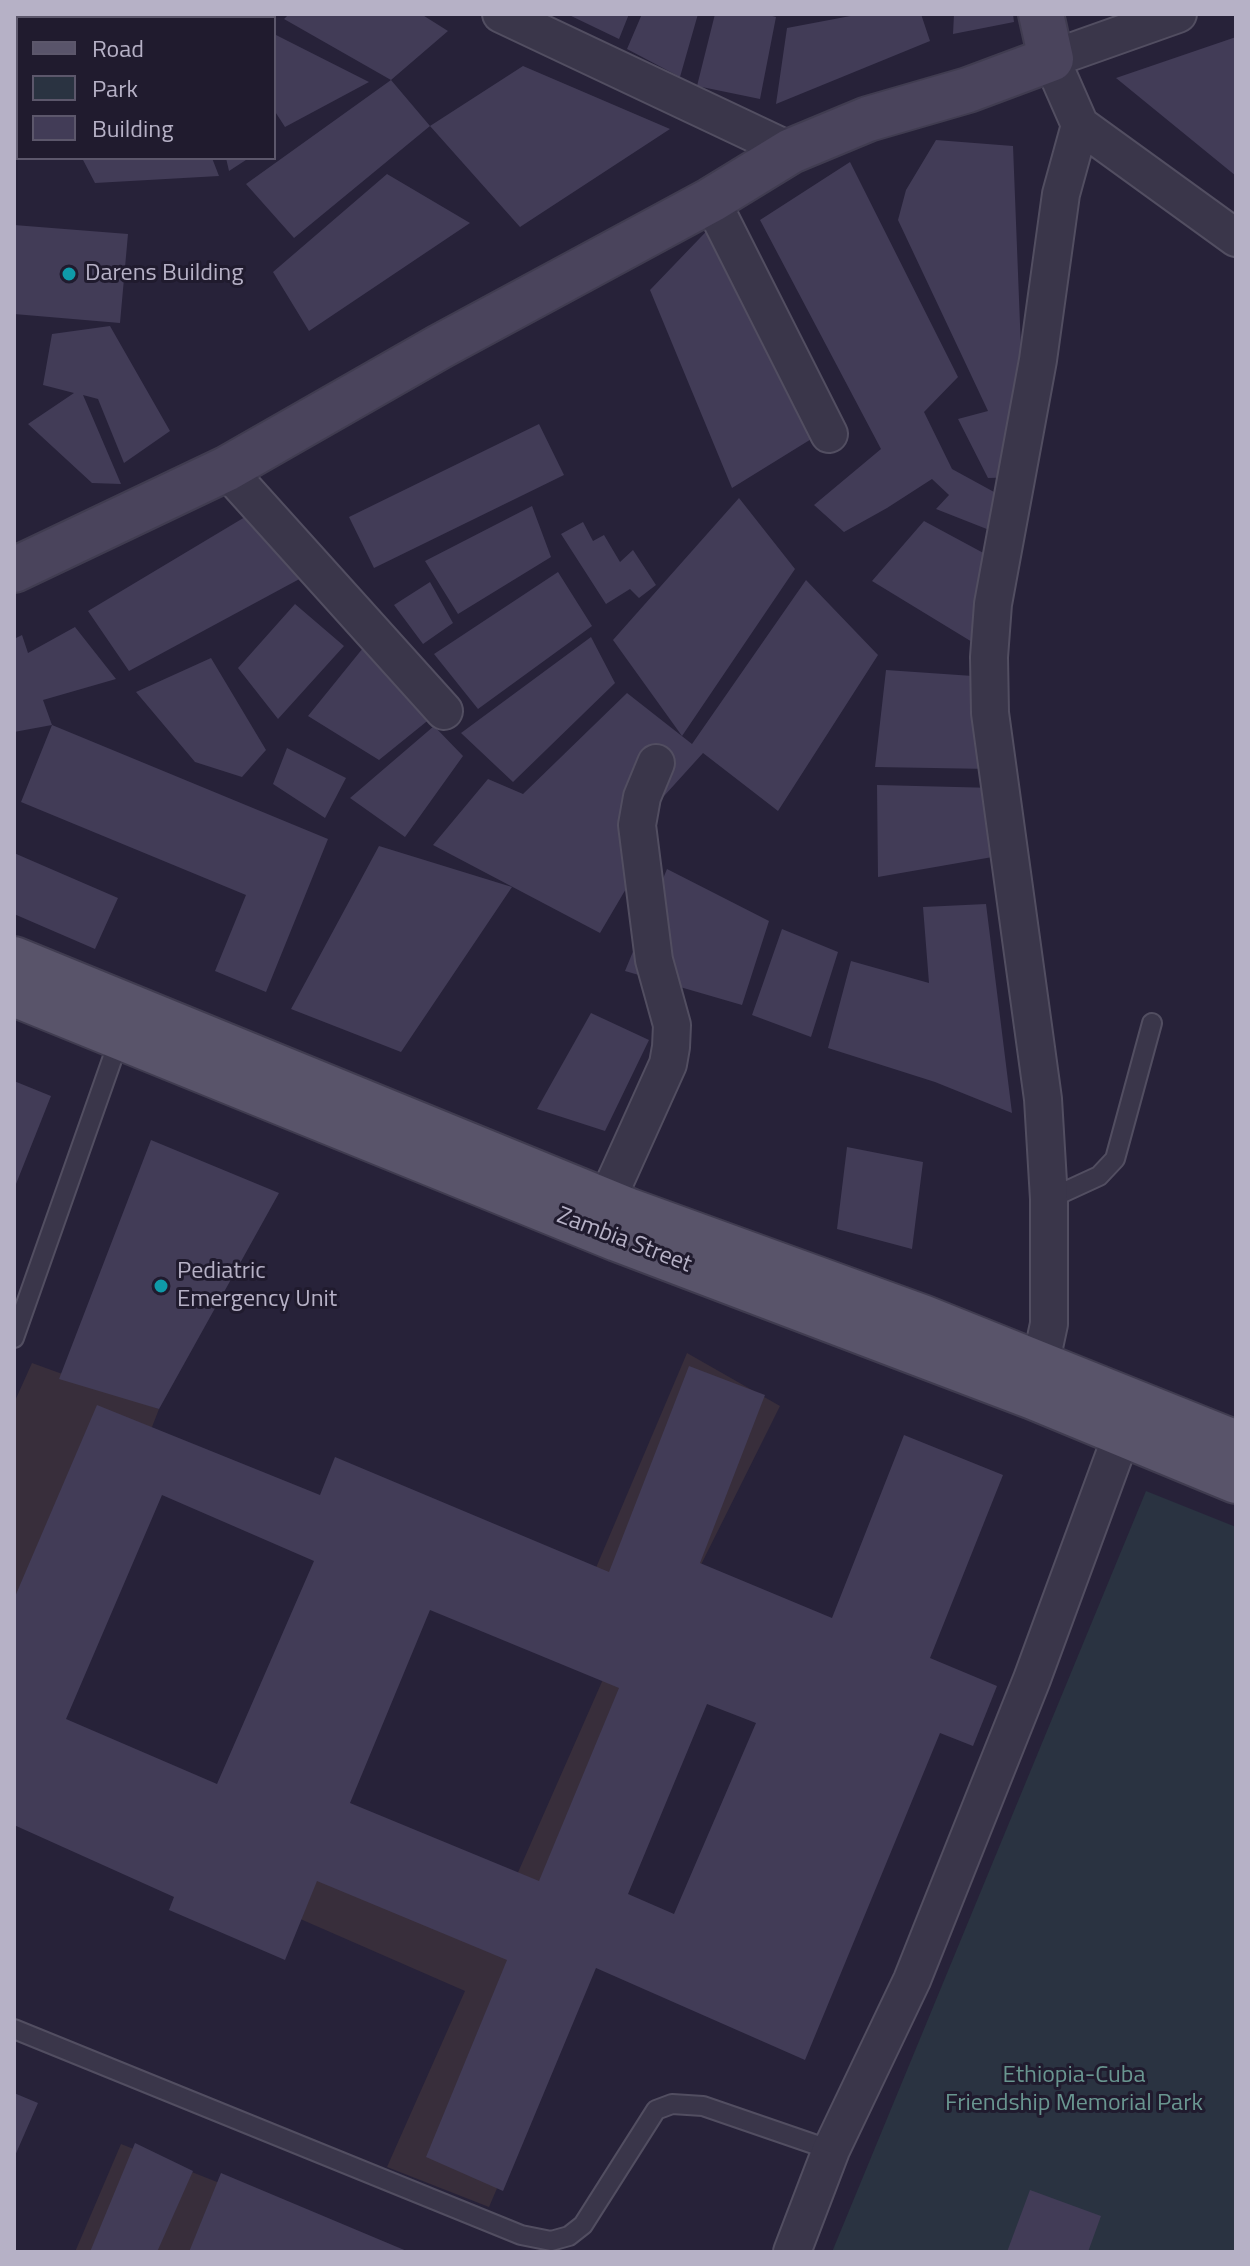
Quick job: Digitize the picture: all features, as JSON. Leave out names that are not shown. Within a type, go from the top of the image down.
[{"type":"main road","name":"Zambia Street","points":[[14,959],[125,1022],[600,1216],[1037,1380],[1127,1418],[1236,1481]]},
{"type":"main road","name":"Zambia Street","points":[[14,994],[125,1022]]},
{"type":"main road","name":"Zambia Street","points":[[1127,1418],[1236,1443]]},
{"type":"street","points":[[501,14],[791,151]]},
{"type":"street","points":[[1041,14],[1051,59],[1080,125],[1236,238]]},
{"type":"street","points":[[14,570],[226,469],[441,346],[711,200],[791,151],[868,119],[968,90],[1178,14]]},
{"type":"street","points":[[1037,1380],[1049,1324],[1049,1199],[1043,1099],[990,713],[989,657],[993,604],[1038,360],[1061,194],[1080,125]]},
{"type":"street","points":[[711,200],[829,434]]},
{"type":"street","points":[[226,469],[444,711]]},
{"type":"street","points":[[600,1216],[668,1064],[671,1047],[672,1025],[654,960],[637,825],[642,797],[656,763]]},
{"type":"street","points":[[792,2252],[831,2150],[923,1951],[1032,1679],[1127,1418]]},
{"type":"lane","points":[[14,1338],[125,1022]]},
{"type":"lane","points":[[1049,1199],[1099,1176],[1115,1159],[1152,1023]]},
{"type":"lane","points":[[14,2029],[521,2235],[551,2241],[569,2236],[583,2225],[656,2110],[672,2104],[703,2106],[831,2150]]},
{"type":"shaded area","points":[[687,1353],[780,1406],[668,1631],[587,1589]]},
{"type":"shaded area","points":[[32,1363],[159,1409],[14,1782],[14,1403]]},
{"type":"shaded area","points":[[619,1643],[713,1684],[489,2207],[387,2167],[465,1991],[234,1890],[268,1809],[505,1902]]},
{"type":"shaded area","points":[[121,2144],[394,2252],[75,2252]]},
{"type":"green space","name":"Ethiopia-Cuba Friendship Memorial Park","points":[[1146,1491],[1236,1527],[1236,2252],[832,2252]]},
{"type":"building","points":[[93,14],[148,14],[146,16]]},
{"type":"building","points":[[236,14],[240,16],[168,16]]},
{"type":"building","points":[[289,14],[421,14],[448,31],[391,80],[284,19]]},
{"type":"building","points":[[567,14],[629,14],[619,39]]},
{"type":"building","points":[[642,14],[698,14],[680,77],[627,49]]},
{"type":"building","points":[[715,14],[765,14],[776,17],[760,99],[697,86]]},
{"type":"building","points":[[861,14],[921,14],[930,41],[776,104],[787,28]]},
{"type":"building","points":[[954,14],[1013,14],[1014,22],[953,34]]},
{"type":"building","points":[[276,35],[369,82],[285,127],[276,113]]},
{"type":"building","points":[[1236,37],[1236,176],[1116,78]]},
{"type":"building","points":[[523,66],[670,129],[520,227],[430,126]]},
{"type":"building","points":[[14,72],[16,142],[14,141]]},
{"type":"building","points":[[391,80],[430,126],[294,238],[246,184]]},
{"type":"building","points":[[936,140],[1013,146],[1026,477],[988,478],[958,419],[988,411],[898,220],[906,190]]},
{"type":"building","points":[[83,160],[213,160],[219,176],[95,183]]},
{"type":"building","points":[[226,160],[246,160],[229,171]]},
{"type":"building","points":[[850,162],[958,377],[924,412],[952,469],[1016,504],[1002,535],[936,509],[949,495],[932,479],[844,532],[814,505],[881,449],[760,220]]},
{"type":"building","points":[[387,174],[470,223],[309,331],[273,272]]},
{"type":"building","points":[[724,213],[821,433],[732,488],[650,290]]},
{"type":"building","name":"Darens Building","points":[[14,225],[128,234],[120,323],[14,314]]},
{"type":"building","points":[[110,326],[170,431],[124,463],[98,399],[83,395],[121,484],[92,483],[28,424],[74,393],[43,385],[52,334]]},
{"type":"building","points":[[539,424],[564,475],[374,568],[349,517]]},
{"type":"building","points":[[739,498],[795,569],[682,736],[613,640]]},
{"type":"building","points":[[532,506],[551,557],[458,614],[425,561]]},
{"type":"building","points":[[250,514],[305,576],[129,671],[88,611]]},
{"type":"building","points":[[924,521],[1002,563],[982,648],[872,581]]},
{"type":"building","points":[[583,522],[593,541],[604,535],[620,562],[633,550],[656,585],[639,598],[630,589],[606,604],[561,534]]},
{"type":"building","points":[[558,572],[592,626],[478,709],[434,654]]},
{"type":"building","points":[[806,580],[878,655],[778,811],[703,753],[626,838],[650,848],[600,933],[433,845],[488,779],[523,794],[627,693],[692,744]]},
{"type":"building","points":[[430,582],[453,623],[423,644],[394,605]]},
{"type":"building","points":[[295,604],[344,646],[278,719],[238,668]]},
{"type":"building","points":[[75,627],[116,679],[43,700],[52,725],[14,732],[14,639],[22,635],[28,653]]},
{"type":"building","points":[[591,637],[615,683],[513,782],[461,733]]},
{"type":"building","points":[[363,648],[431,718],[379,760],[308,716]]},
{"type":"building","points":[[211,658],[266,750],[242,777],[195,762],[136,692]]},
{"type":"building","points":[[886,670],[973,676],[991,769],[875,767]]},
{"type":"building","points":[[52,725],[328,839],[266,992],[215,971],[246,895],[21,802]]},
{"type":"building","points":[[434,726],[463,756],[405,837],[350,798]]},
{"type":"building","points":[[287,748],[346,778],[325,818],[273,784]]},
{"type":"building","points":[[877,785],[996,788],[1004,855],[878,877]]},
{"type":"building","points":[[379,846],[512,887],[401,1052],[291,1009]]},
{"type":"building","points":[[14,853],[118,898],[95,949],[14,914]]},
{"type":"building","points":[[667,869],[769,921],[742,1005],[625,971]]},
{"type":"building","points":[[986,904],[1012,1113],[935,1082],[828,1048],[851,961],[929,983],[923,907]]},
{"type":"building","points":[[782,929],[838,952],[811,1037],[752,1015]]},
{"type":"building","points":[[591,1013],[649,1040],[605,1131],[537,1109]]},
{"type":"building","points":[[14,1081],[51,1096],[14,1189]]},
{"type":"building","name":"Pediatric Emergency Unit","points":[[151,1140],[279,1193],[159,1409],[59,1379]]},
{"type":"building","points":[[847,1147],[923,1162],[912,1249],[837,1229]]},
{"type":"building","points":[[689,1366],[765,1395],[700,1563],[832,1618],[904,1435],[1003,1475],[930,1658],[997,1686],[973,1746],[940,1733],[805,2060],[596,1968],[503,2191],[426,2157],[507,1960],[317,1881],[285,1960],[169,1910],[174,1897],[14,1825],[14,1599],[97,1405],[320,1495],[335,1457],[609,1572]],"holes":[[[162,1495],[314,1561],[217,1784],[66,1719]],[[430,1610],[619,1688],[539,1881],[350,1803]],[[707,1704],[756,1723],[674,1914],[628,1894]]]},
{"type":"building","points":[[14,2093],[38,2103],[14,2158]]},
{"type":"building","points":[[135,2143],[193,2171],[157,2252],[90,2252]]},
{"type":"building","points":[[221,2173],[409,2252],[189,2252]]},
{"type":"building","points":[[1030,2190],[1101,2216],[1088,2252],[1007,2252]]},
{"type":"place","name":"Darens Building","points":[[69,274]]},
{"type":"place","name":"Pediatric Emergency Unit","points":[[161,1286]]}]
